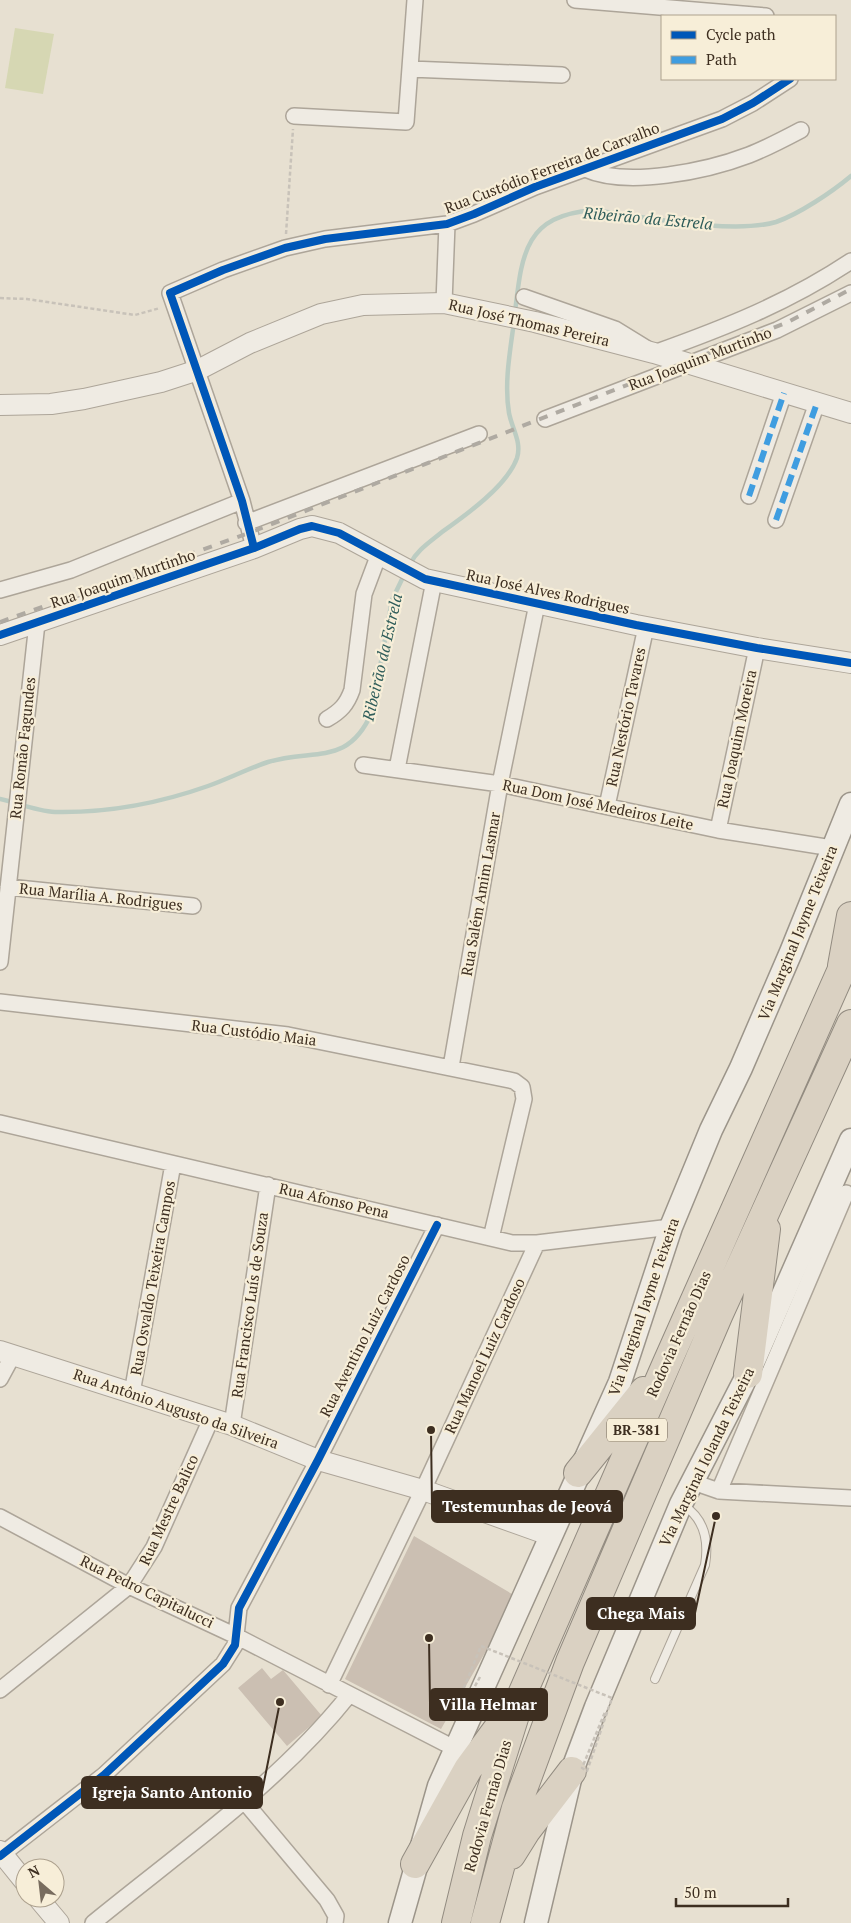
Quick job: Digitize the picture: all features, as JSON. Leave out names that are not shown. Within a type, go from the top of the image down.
[{"type":"highway","name":"Rodovia Fernão Dias","points":[[456,1923],[477,1836],[520,1699],[846,961],[851,916]]},
{"type":"highway","name":"Rodovia Fernão Dias","points":[[485,1923],[516,1808],[556,1697],[718,1316],[851,1024]]},
{"type":"highway","points":[[748,1374],[770,1201]]},
{"type":"highway","points":[[578,1473],[666,1365]]},
{"type":"highway","points":[[415,1864],[468,1769],[520,1699]]},
{"type":"highway","points":[[496,1880],[526,1831],[572,1771]]},
{"type":"main road","name":"Via Marginal Jayme Teixeira","points":[[400,1923],[438,1786],[620,1382],[672,1227],[711,1130],[741,1068],[791,952],[851,804]]},
{"type":"main road","name":"Via Marginal Iolanda Teixeira","points":[[536,1923],[572,1771],[596,1707],[681,1504],[748,1374],[851,1140]]},
{"type":"street","points":[[294,116],[406,122],[415,0]]},
{"type":"street","points":[[575,0],[717,5],[762,15]]},
{"type":"street","points":[[410,69],[562,75]]},
{"type":"street","name":"Rua Custódio Ferreira de Carvalho","points":[[172,299],[223,270],[285,248],[325,239],[447,224],[585,169],[722,119],[761,99],[789,80]]},
{"type":"street","points":[[585,169],[599,175],[614,177],[690,171],[748,156],[801,130]]},
{"type":"street","points":[[444,303],[447,224]]},
{"type":"street","name":"Rua Joaquim Murtinho","points":[[654,353],[768,309],[827,277],[851,261]]},
{"type":"street","name":"Rua Joaquim Murtinho","points":[[545,419],[777,330],[851,293]]},
{"type":"street","name":"Rua José Thomas Pereira","points":[[524,296],[615,329],[654,353]]},
{"type":"street","points":[[172,299],[242,501],[246,523],[254,548]]},
{"type":"street","name":"Rua José Thomas Pereira","points":[[0,405],[52,404],[161,382],[198,370],[250,344],[321,314],[363,305],[444,303],[536,322],[654,353],[851,413]]},
{"type":"street","points":[[749,496],[784,393]]},
{"type":"street","points":[[776,520],[816,403]]},
{"type":"street","points":[[246,523],[479,434]]},
{"type":"street","name":"Rua Joaquim Murtinho","points":[[0,590],[71,570],[242,501]]},
{"type":"street","name":"Rua José Alves Rodrigues","points":[[254,548],[312,526],[339,533],[429,580],[646,627],[851,663]]},
{"type":"street","name":"Rua Joaquim Murtinho","points":[[0,635],[254,548]]},
{"type":"street","points":[[328,719],[348,703],[352,690],[364,594],[386,558]]},
{"type":"street","points":[[398,770],[429,580]]},
{"type":"street","name":"Rua Salém Amim Lasmar","points":[[451,1067],[500,784],[537,604]]},
{"type":"street","name":"Rua Romão Fagundes","points":[[0,962],[37,623]]},
{"type":"street","name":"Rua Nestório Tavares","points":[[607,806],[646,627]]},
{"type":"street","name":"Rua Joaquim Moreira","points":[[718,830],[757,648]]},
{"type":"street","name":"Rua Dom José Medeiros Leite","points":[[363,765],[500,784],[718,830],[832,848]]},
{"type":"street","name":"Rua Marília A. Rodrigues","points":[[8,888],[193,906]]},
{"type":"street","name":"Rua Custódio Maia","points":[[0,1002],[288,1035],[506,1078],[519,1084],[523,1091],[524,1099],[491,1238]]},
{"type":"street","name":"Rua Afonso Pena","points":[[0,1123],[512,1243],[537,1243],[672,1227]]},
{"type":"street","name":"Rua Osvaldo Teixeira Campos","points":[[132,1393],[173,1164]]},
{"type":"street","name":"Rua Francisco Luís de Souza","points":[[232,1425],[268,1185]]},
{"type":"street","points":[[719,1491],[846,1193]]},
{"type":"street","name":"Rua Aventino Luiz Cardoso","points":[[1,1854],[104,1775],[224,1664],[232,1653],[239,1608],[318,1460],[437,1225]]},
{"type":"street","name":"Rua Manoel Luiz Cardoso","points":[[329,1685],[423,1490],[537,1243]]},
{"type":"street","points":[[0,1379],[6,1353]]},
{"type":"street","name":"Rua Antônio Augusto da Silveira","points":[[6,1353],[212,1418],[318,1460],[423,1490],[549,1536]]},
{"type":"street","name":"Rua Mestre Balico","points":[[0,1690],[128,1586],[154,1547],[212,1418]]},
{"type":"street","points":[[693,1482],[719,1491],[851,1498]]},
{"type":"street","name":"Rua Pedro Capitalucci","points":[[0,1517],[128,1586],[236,1636],[454,1748]]},
{"type":"street","points":[[93,1923],[244,1800],[313,1738],[349,1695]]},
{"type":"street","points":[[244,1800],[327,1900],[336,1916],[335,1923]]},
{"type":"street","points":[[1,1854],[15,1870]]},
{"type":"street","points":[[46,1908],[59,1923]]},
{"type":"lane","points":[[655,1679],[704,1565],[707,1550],[706,1538],[700,1522],[690,1510],[681,1504]]},
{"type":"path","points":[[285,248],[294,116]]},
{"type":"path","points":[[0,298],[27,299],[135,315],[172,299]]},
{"type":"path","points":[[480,1677],[457,1719],[452,1717],[481,1646],[612,1698],[587,1771],[582,1768],[605,1712]]},
{"type":"green space","points":[[15,28],[54,34],[43,94],[5,88]]},
{"type":"building","points":[[414,1536],[517,1597],[441,1729],[345,1679]]},
{"type":"building","points":[[262,1668],[271,1679],[283,1670],[322,1716],[287,1746],[238,1688]]},
{"type":"waterway","name":"Ribeirão da Estrela","points":[[515,312],[525,255],[531,241],[540,229],[553,220],[570,214],[593,210],[686,223],[735,226],[757,225],[776,222],[795,214],[851,176]]},
{"type":"waterway","name":"Ribeirão da Estrela","points":[[410,564],[424,546],[485,499],[512,469],[517,458],[518,446],[510,419],[507,391],[514,322]]},
{"type":"waterway","name":"Ribeirão da Estrela","points":[[0,799],[34,809],[55,812],[113,809],[152,802],[190,792],[268,762],[315,755],[341,748],[352,741],[363,729],[372,712],[392,600],[405,573]]},
{"type":"railway","points":[[0,622],[249,533],[788,322],[851,289]]},
{"type":"marked path","points":[[749,496],[784,393]]},
{"type":"marked path","points":[[776,520],[817,403]]},
{"type":"cycle path","points":[[254,548],[242,501],[170,293],[223,270],[285,248],[325,239],[447,224],[535,187],[722,119],[753,103],[788,80]]},
{"type":"cycle path","points":[[0,635],[254,548],[312,526],[339,533],[425,579],[636,625],[757,648],[851,663]]},
{"type":"cycle path","points":[[0,1856],[104,1775],[223,1664],[235,1645],[239,1608],[318,1460],[437,1225]]},
{"type":"place","name":"Testemunhas de Jeová","points":[[431,1430]]},
{"type":"place","name":"Chega Mais","points":[[716,1516]]},
{"type":"place","name":"Villa Helmar","points":[[429,1638]]},
{"type":"place","name":"Igreja Santo Antonio","points":[[280,1702]]}]
